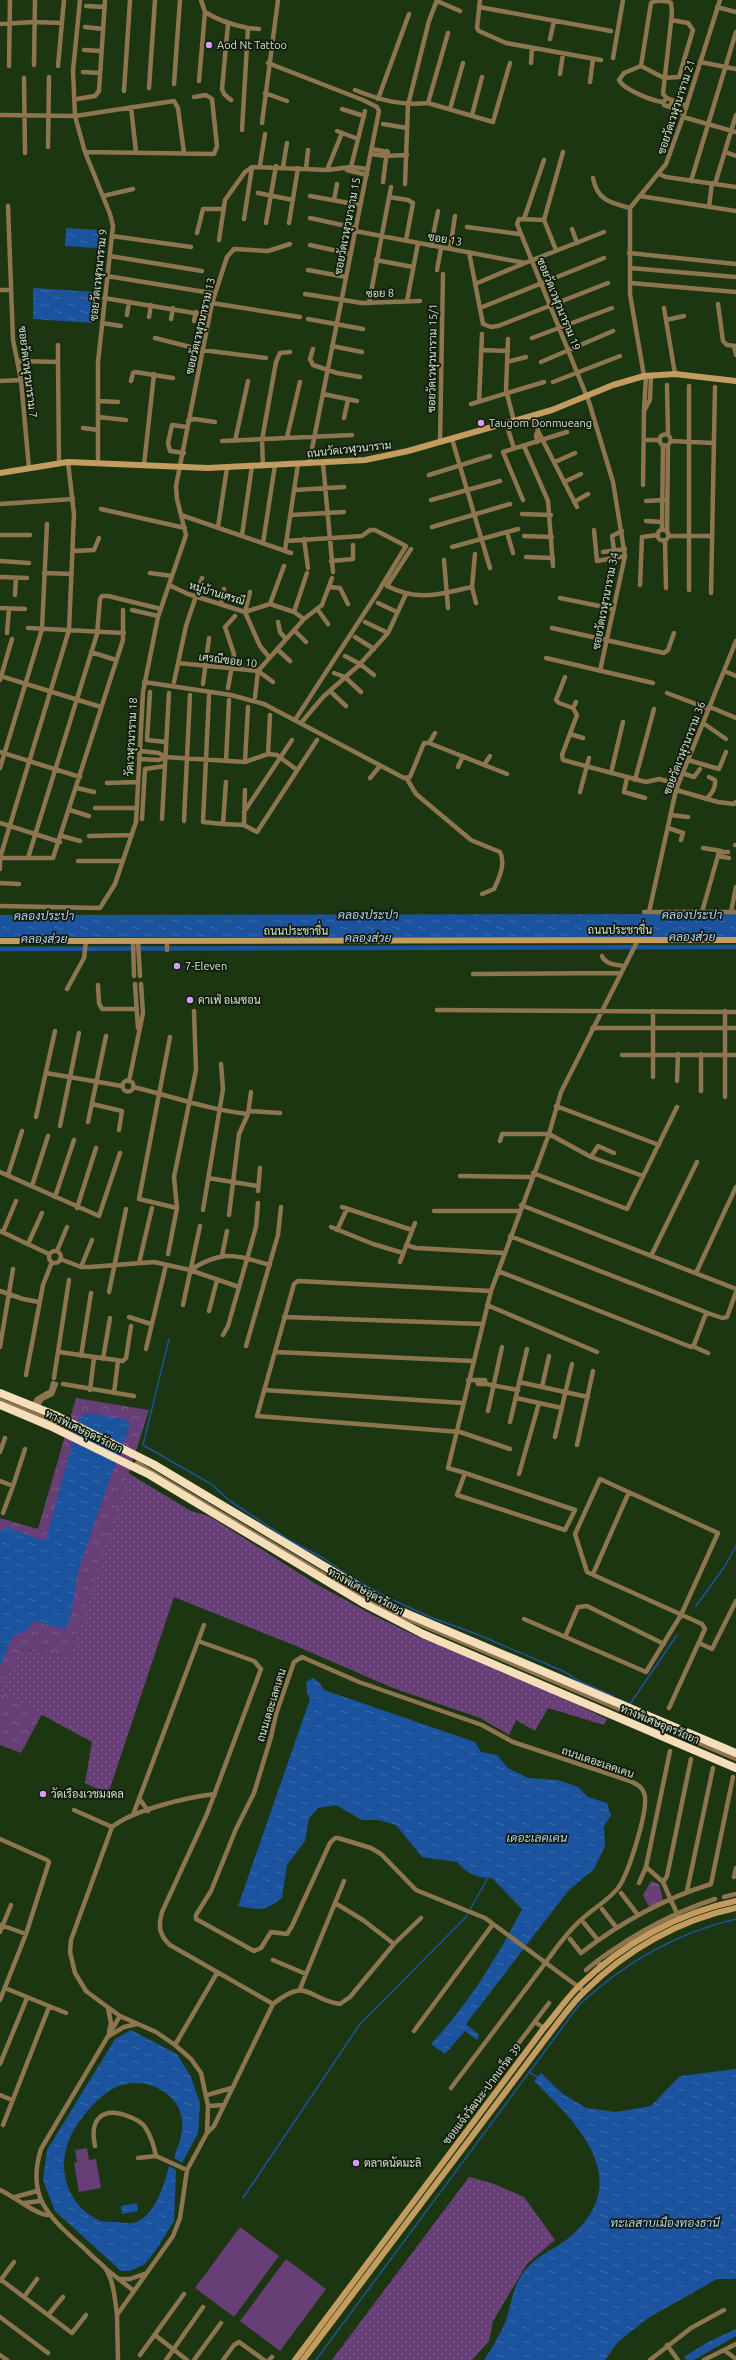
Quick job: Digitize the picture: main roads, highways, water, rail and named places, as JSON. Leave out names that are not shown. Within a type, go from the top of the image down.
[{"type":"highway","points":[[0,1389],[56,1416]]},
{"type":"highway","name":"ทางพิเศษอุดรรัถยา","points":[[0,1393],[56,1416],[153,1464],[396,1609],[736,1753]]},
{"type":"highway","name":"ทางพิเศษอุดรรัถยา","points":[[0,1404],[50,1426],[150,1475],[365,1604],[423,1634],[736,1768]]},
{"type":"water","points":[[66,228],[99,230],[98,248],[65,246]]},
{"type":"water","points":[[33,288],[95,292],[93,323],[33,319]]},
{"type":"water","name":"คลองประปา","points":[[736,914],[736,937],[0,937],[0,915]]},
{"type":"water","points":[[87,1413],[124,1419],[128,1421],[130,1425],[79,1569],[70,1620],[64,1629],[34,1621],[26,1631],[13,1636],[0,1666],[0,1531],[7,1527],[41,1540],[46,1539],[79,1418]]},
{"type":"water","name":"เดอะเลคเคน","points":[[313,1678],[319,1682],[324,1690],[475,1742],[481,1752],[497,1755],[508,1768],[528,1778],[558,1780],[578,1787],[588,1797],[607,1803],[611,1815],[604,1826],[605,1846],[594,1869],[568,1891],[466,2024],[479,2035],[477,2040],[465,2031],[445,2054],[431,2044],[458,2012],[481,1980],[522,1909],[492,1878],[473,1874],[465,1870],[457,1862],[422,1857],[396,1825],[379,1820],[362,1820],[336,1805],[318,1808],[309,1818],[305,1841],[287,1865],[282,1898],[276,1903],[261,1909],[238,1906],[310,1699],[307,1693],[306,1682]]},
{"type":"water","points":[[131,2030],[177,2054],[191,2077],[200,2103],[198,2133],[182,2163],[174,2158],[182,2129],[182,2117],[178,2107],[163,2091],[142,2083],[130,2083],[119,2086],[96,2101],[83,2116],[69,2140],[65,2152],[64,2164],[68,2186],[79,2206],[88,2214],[100,2221],[130,2223],[142,2219],[148,2214],[156,2202],[169,2166],[176,2170],[174,2221],[156,2250],[145,2264],[130,2271],[121,2271],[55,2211],[43,2180],[47,2150],[115,2039]]},
{"type":"water","name":"ทะเลสาบเมืองทองธานี","points":[[736,2069],[736,2279],[717,2279],[648,2318],[618,2342],[605,2360],[484,2360],[504,2326],[516,2287],[522,2274],[537,2259],[571,2236],[590,2215],[598,2194],[599,2174],[593,2154],[582,2134],[567,2115],[534,2081],[541,2073],[563,2094],[586,2108],[616,2112],[651,2106],[680,2076]]},
{"type":"water","points":[[137,2203],[138,2211],[122,2214],[121,2206]]},
{"type":"water","points":[[736,2329],[736,2336],[694,2360],[687,2360],[684,2357],[708,2342]]},
{"type":"waterway","name":"คลองส่วย","points":[[0,949],[736,947]]},
{"type":"waterway","points":[[169,1339],[143,1445],[211,1484],[230,1501],[289,1540],[323,1558],[349,1576],[382,1595],[430,1617],[479,1635],[565,1672],[579,1681],[613,1696]]},
{"type":"waterway","points":[[696,1606],[725,1566],[736,1546]]},
{"type":"waterway","points":[[616,1698],[630,1704],[677,1635]]},
{"type":"waterway","points":[[243,2198],[360,2024],[465,1918],[488,1878]]},
{"type":"waterway","points":[[316,2360],[579,2005],[614,1976],[633,1963],[672,1941],[692,1932],[736,1919]]},
{"type":"waterway","points":[[529,2072],[537,2077]]},
{"type":"place","name":"Aod Nt Tattoo","points":[[209,45]]},
{"type":"place","name":"Taugom Donmueang","points":[[481,423]]},
{"type":"place","name":"7-Eleven","points":[[177,966]]},
{"type":"place","name":"คาเฟ่ อเมซอน","points":[[190,1000]]},
{"type":"place","name":"วัดเรืองเวชมงคล","points":[[43,1794]]},
{"type":"place","name":"ตลาดนัดมะลิ","points":[[356,2163]]}]
